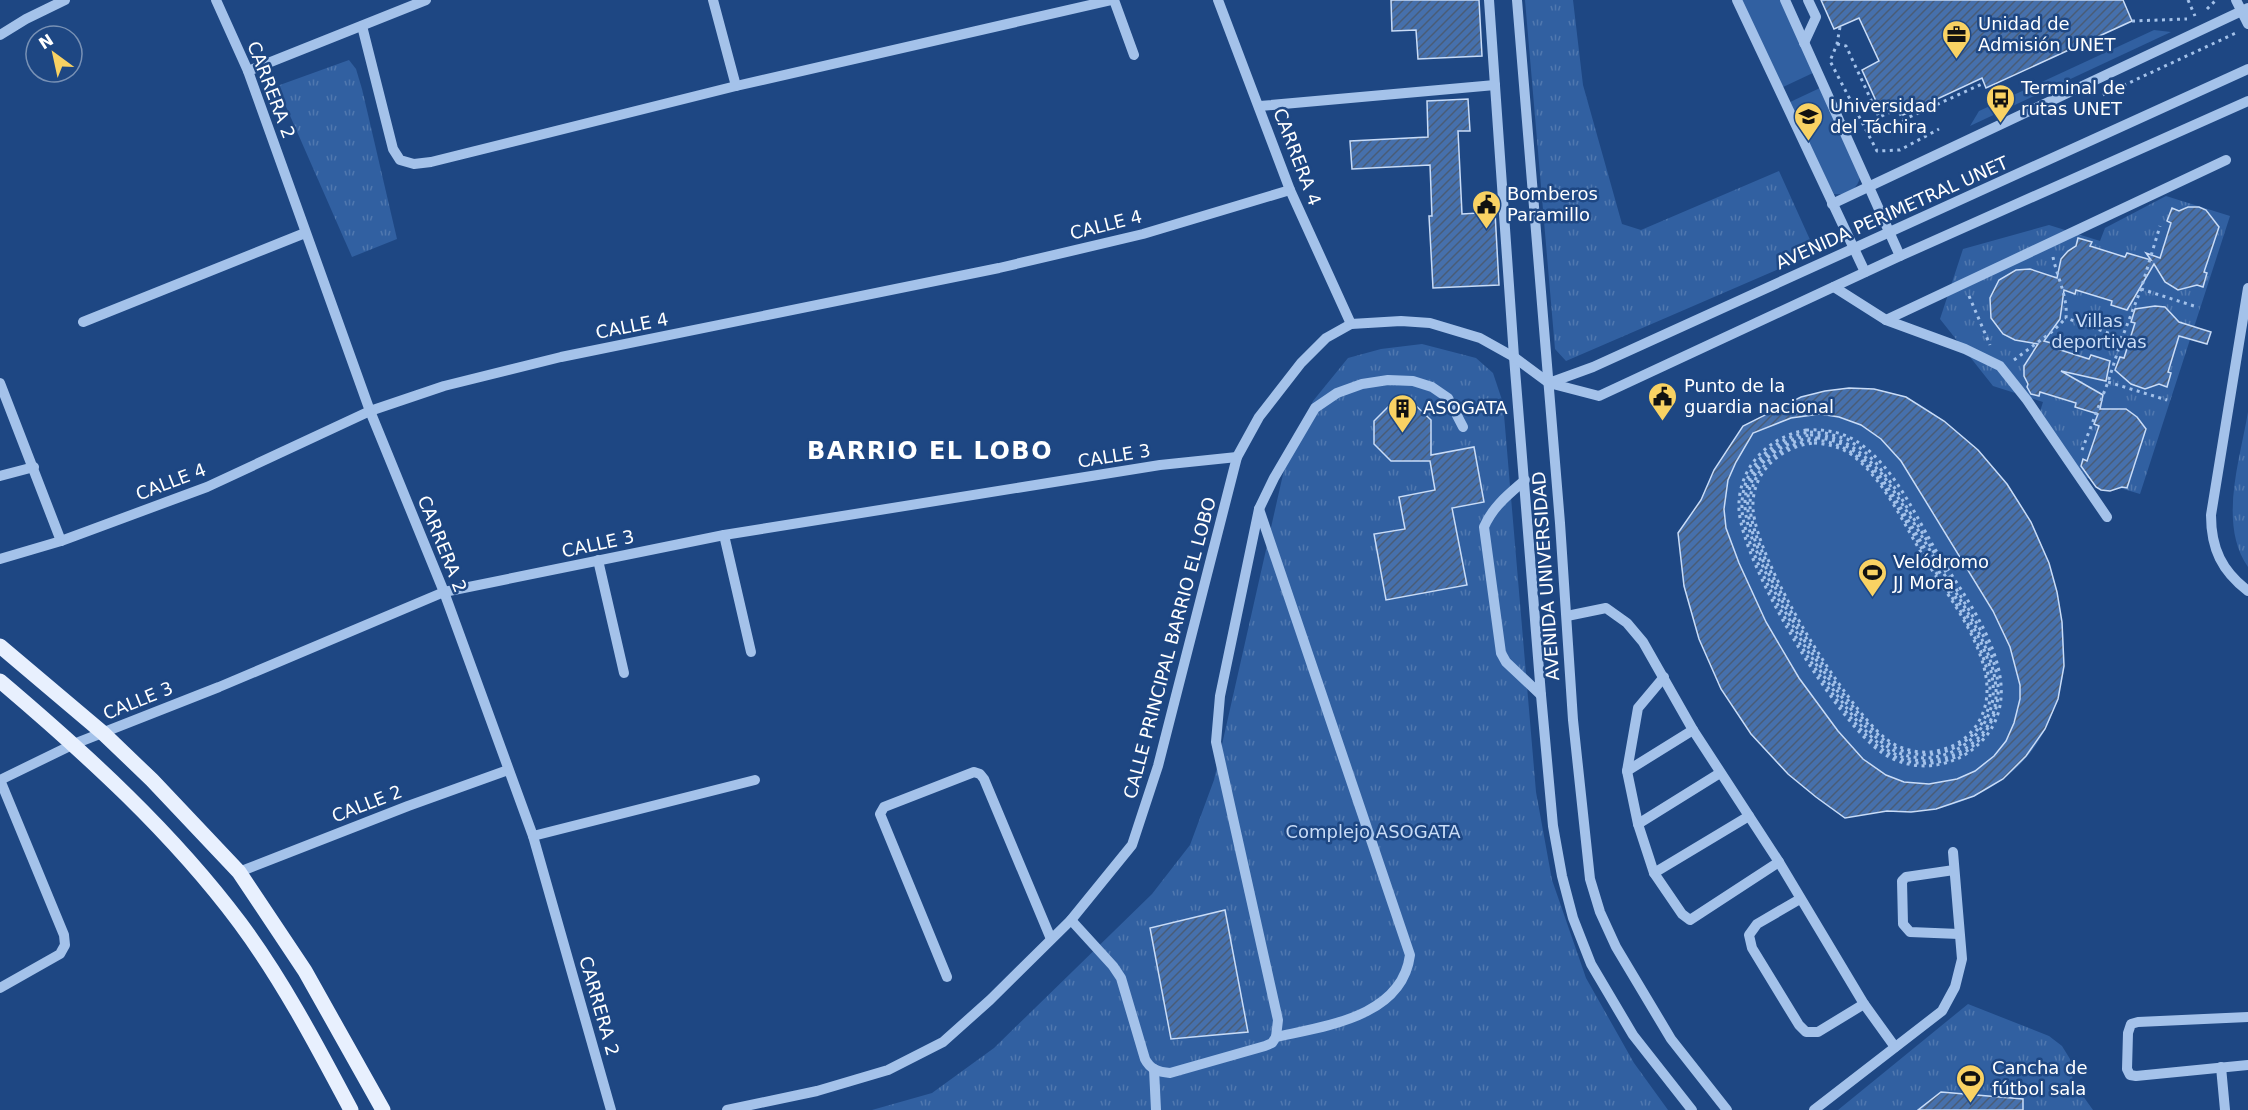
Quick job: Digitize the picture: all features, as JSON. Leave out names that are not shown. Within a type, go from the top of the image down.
[{"type":"main road","points":[[0,646],[103,733],[239,872],[305,971],[383,1110]]},
{"type":"main road","points":[[0,681],[74,744],[193,865],[240,924],[302,1018],[351,1110]]},
{"type":"street","points":[[0,35],[65,0]]},
{"type":"street","name":"CARRERA 2","points":[[216,0],[248,71],[370,411],[444,592],[533,836],[611,1110]]},
{"type":"street","points":[[248,71],[426,0]]},
{"type":"street","points":[[714,0],[736,86]]},
{"type":"street","points":[[362,26],[393,149],[400,160],[414,164],[431,162],[736,86],[1113,0],[1134,55]]},
{"type":"street","name":"CARRERA 4","points":[[1218,0],[1290,190],[1351,324]]},
{"type":"street","name":"AVENIDA UNIVERSIDAD","points":[[1489,0],[1541,695],[1553,826],[1562,876],[1573,918],[1591,964],[1634,1035],[1692,1110]]},
{"type":"street","name":"AVENIDA UNIVERSIDAD","points":[[1517,0],[1567,616],[1573,720],[1590,879],[1600,912],[1616,947],[1671,1039],[1727,1110]]},
{"type":"street","points":[[1737,0],[1865,272]]},
{"type":"street","points":[[1785,0],[1900,256]]},
{"type":"street","points":[[1804,43],[1816,17],[1808,0]]},
{"type":"street","points":[[2236,0],[2244,10],[2248,24]]},
{"type":"street","points":[[1832,204],[2244,10]]},
{"type":"street","name":"AVENIDA PERIMETRAL UNET","points":[[1548,383],[1593,367],[2248,69]]},
{"type":"street","points":[[1260,106],[1495,85]]},
{"type":"street","points":[[1548,383],[1599,396],[1900,256],[2248,101]]},
{"type":"street","points":[[1886,320],[2226,160]]},
{"type":"street","name":"CALLE 4","points":[[0,560],[61,541],[207,487],[370,411],[444,386],[561,357],[976,273],[1132,237],[1290,190]]},
{"type":"street","points":[[83,322],[305,234]]},
{"type":"street","points":[[1834,287],[1886,320],[2000,366],[2027,400],[2107,517]]},
{"type":"street","points":[[2248,288],[2211,515],[2214,541],[2223,565],[2228,574],[2248,591]]},
{"type":"street","name":"CALLE PRINCIPAL BARRIO EL LOBO","points":[[730,1110],[816,1091],[888,1070],[943,1042],[990,1000],[1071,920],[1132,845],[1165,743],[1237,457],[1259,417],[1301,363],[1326,338],[1351,324],[1401,321],[1430,323],[1480,338],[1514,357],[1548,383]]},
{"type":"street","points":[[1071,920],[1121,978],[1145,1059],[1154,1069],[1170,1073],[1265,1046],[1276,1037],[1278,1020],[1216,742],[1220,696],[1259,509],[1274,478],[1315,408],[1337,393],[1362,384],[1388,380],[1413,381],[1432,387],[1448,398],[1463,427]]},
{"type":"street","points":[[0,383],[61,541]]},
{"type":"street","name":"CALLE 3","points":[[0,780],[74,744],[219,687],[444,592],[724,535],[1160,465],[1237,457]]},
{"type":"street","points":[[0,476],[34,467]]},
{"type":"street","points":[[1525,480],[1501,500],[1484,527],[1502,653],[1506,662],[1541,695]]},
{"type":"street","points":[[1259,509],[1410,956],[1408,971],[1397,989],[1371,1010],[1336,1024],[1276,1037]]},
{"type":"street","points":[[724,535],[751,652]]},
{"type":"street","points":[[598,560],[624,673]]},
{"type":"street","points":[[1567,616],[1606,608],[1626,623],[1637,636],[1664,677],[1720,773],[1779,862],[1864,1004],[1895,1047]]},
{"type":"street","points":[[1664,677],[1638,708],[1627,771],[1638,824],[1654,873],[1682,914],[1690,920],[1779,862]]},
{"type":"street","points":[[1627,771],[1694,729]]},
{"type":"street","name":"CALLE 2","points":[[239,872],[508,770]]},
{"type":"street","points":[[947,977],[880,814],[884,807],[974,772],[980,774],[984,779],[1051,939]]},
{"type":"street","points":[[1638,824],[1720,773]]},
{"type":"street","points":[[0,780],[64,935],[65,945],[60,954],[0,988]]},
{"type":"street","points":[[533,836],[755,780]]},
{"type":"street","points":[[1654,873],[1749,816]]},
{"type":"street","points":[[1814,1110],[1942,1011],[1955,987],[1962,959],[1953,852]]},
{"type":"street","points":[[1954,870],[1906,877],[1902,881],[1903,924],[1910,932],[1959,934]]},
{"type":"street","points":[[1800,899],[1757,924],[1749,935],[1752,948],[1806,1032],[1818,1032],[1864,1004]]},
{"type":"street","points":[[2248,1017],[2131,1024],[2128,1033],[2127,1069],[2130,1075],[2136,1076],[2248,1065]]},
{"type":"street","points":[[2221,1067],[2225,1110]]},
{"type":"street","points":[[1154,1069],[1156,1110]]},
{"type":"path","points":[[2188,0],[2195,16]]},
{"type":"path","points":[[2133,21],[2183,20],[2210,8],[2216,0]]},
{"type":"path","points":[[1840,27],[1837,44],[1830,61],[1877,151],[1900,150],[1939,129]]},
{"type":"path","points":[[1837,44],[1846,46],[1879,117],[1898,109],[1902,120],[1984,83]]},
{"type":"path","points":[[2082,450],[2108,382],[2160,226]]},
{"type":"path","points":[[1963,283],[2000,366],[2028,351],[2066,318],[2065,297],[2059,284],[2054,260]]},
{"type":"path","points":[[2140,289],[2194,306]]},
{"type":"path","points":[[2066,318],[2122,338]]},
{"type":"path","points":[[2108,382],[2167,400]]},
{"type":"path","points":[[1991,671],[1986,712],[1974,733],[1959,746],[1937,754],[1920,755],[1897,749],[1880,737],[1858,712],[1821,662],[1789,608],[1763,552],[1753,523],[1750,507],[1758,474],[1768,461],[1788,447],[1814,440],[1844,447],[1860,458],[1890,495],[1968,624],[1991,671],[2000,693],[1994,719],[1982,739],[1964,754],[1942,763],[1915,764],[1896,759],[1874,744],[1831,693],[1796,640],[1766,584],[1754,555],[1742,523],[1741,503],[1747,477],[1761,454],[1784,438],[1814,431],[1844,436],[1867,451],[1898,490],[1976,619],[1988,643],[1991,671]]},
{"type":"green space","points":[[1525,0],[1573,0],[1583,85],[1622,224],[1641,230],[1779,171],[1816,253],[1566,361],[1555,349]]},
{"type":"green space","points":[[1740,0],[1782,0],[1815,72],[1781,88]]},
{"type":"green space","points":[[2154,30],[2171,32],[1970,126],[1979,111]]},
{"type":"green space","points":[[349,60],[356,69],[362,89],[397,239],[352,257],[277,86]]},
{"type":"green space","points":[[1822,87],[1860,177],[1851,191],[1843,194],[1834,194],[1788,103]]},
{"type":"green space","name":"Villas deportivas","points":[[2166,196],[2230,216],[2140,494],[2077,475],[2039,415],[2043,402],[1993,386],[1940,319],[1963,249],[2049,225],[2100,241],[2105,228]]},
{"type":"green space","name":"Complejo ASOGATA","points":[[1422,344],[1476,358],[1493,373],[1503,403],[1536,792],[1552,880],[1586,978],[1634,1063],[1668,1110],[872,1110],[932,1093],[994,1048],[1152,894],[1190,845],[1214,780],[1284,470],[1313,401],[1348,358],[1381,349]],"holes":[[[1374,421],[1414,461],[1391,461],[1374,444]],[[1429,456],[1452,508],[1467,585],[1386,600],[1374,535],[1405,529],[1399,497],[1435,490]],[[1225,910],[1248,1032],[1171,1039],[1150,928]]]},
{"type":"green space","name":"Velódromo JJ Mora","points":[[1841,389],[1873,389],[1909,399],[1943,420],[1969,442],[1993,466],[2023,507],[2047,557],[2058,594],[2063,632],[2062,670],[2055,706],[2040,739],[2016,768],[1983,792],[1945,807],[1914,812],[1881,811],[1845,818],[1809,792],[1777,763],[1749,731],[1726,696],[1707,659],[1693,619],[1683,577],[1678,533],[1699,503],[1719,463],[1745,431],[1774,410],[1806,397]]},
{"type":"green space","points":[[2248,412],[2248,567],[2239,550],[2234,531],[2233,512],[2237,471]]},
{"type":"green space","points":[[1968,1004],[2049,1036],[2062,1046],[2070,1059],[2073,1082],[2093,1110],[1838,1110]]},
{"type":"building","points":[[1391,0],[1479,0],[1482,56],[1418,59],[1416,30],[1392,31]]},
{"type":"building","points":[[1821,0],[2123,0],[2132,21],[1986,88],[1982,78],[1903,115],[1899,104],[1881,112],[1862,70],[1879,61],[1859,18],[1834,29]]},
{"type":"building","points":[[1468,99],[1470,131],[1458,131],[1462,214],[1495,212],[1499,285],[1433,288],[1429,216],[1432,216],[1430,165],[1352,169],[1350,141],[1428,137],[1427,101]]},
{"type":"building","points":[[2188,207],[2199,207],[2206,210],[2219,227],[2204,272],[2207,273],[2203,287],[2197,285],[2178,290],[2165,282],[2154,264],[2127,310],[2111,305],[2112,301],[2076,290],[2075,294],[2064,290],[2060,319],[2044,341],[2055,344],[2054,348],[2089,359],[2091,355],[2110,361],[2106,381],[2061,371],[2103,395],[2100,409],[2126,409],[2137,417],[2146,429],[2127,488],[2101,490],[2096,487],[2081,466],[2083,459],[2087,461],[2099,426],[2094,424],[2098,414],[2075,407],[2076,403],[2040,392],[2039,396],[2031,394],[2024,376],[2024,366],[2038,344],[2015,340],[2003,334],[1991,318],[1990,298],[1999,280],[2016,270],[2030,269],[2057,278],[2061,259],[2076,246],[2078,238],[2092,242],[2090,246],[2125,257],[2127,253],[2151,260],[2146,253],[2160,258],[2171,223],[2167,221],[2172,208],[2179,211]]},
{"type":"building","points":[[2165,307],[2179,322],[2211,332],[2207,344],[2179,336],[2168,372],[2171,373],[2167,387],[2159,384],[2145,389],[2131,384],[2115,370],[2120,357],[2124,358],[2135,323],[2131,322],[2135,309]]},
{"type":"building","points":[[1849,388],[1874,389],[1906,397],[1944,421],[1978,450],[2007,484],[2031,522],[2049,563],[2057,592],[2062,622],[2064,666],[2058,699],[2045,729],[2026,756],[2003,779],[1974,796],[1936,809],[1911,812],[1887,811],[1845,818],[1788,774],[1751,734],[1721,689],[1699,639],[1684,586],[1678,533],[1701,500],[1714,470],[1743,426],[1801,397]],"holes":[[[1820,414],[1839,417],[1861,425],[1881,439],[1901,461],[1993,611],[2010,647],[2020,685],[2020,699],[2014,723],[2006,741],[1994,756],[1975,771],[1957,779],[1929,784],[1904,782],[1886,775],[1863,759],[1838,731],[1799,678],[1766,622],[1726,528],[1724,509],[1728,480],[1753,433],[1791,418]]]},
{"type":"building","points":[[1391,404],[1414,404],[1431,420],[1431,455],[1474,447],[1484,502],[1452,508],[1467,585],[1386,600],[1374,534],[1405,529],[1399,497],[1435,490],[1430,461],[1391,461],[1374,444],[1374,421]]},
{"type":"building","points":[[1225,910],[1248,1032],[1171,1039],[1150,928]]},
{"type":"building","name":"Cancha de fútbol sala","points":[[1941,1092],[2023,1099],[2023,1110],[1918,1110]]},
{"type":"place","name":"Unidad de Admisión UNET","points":[[1957,60]]},
{"type":"place","name":"Terminal de rutas UNET","points":[[2000,124]]},
{"type":"place","name":"Universidad del Táchira","points":[[1809,142]]},
{"type":"place","name":"Bomberos Paramillo","points":[[1486,230]]},
{"type":"place","name":"Punto de la guardia nacional","points":[[1663,422]]},
{"type":"place","name":"ASOGATA","points":[[1402,434]]},
{"type":"place","name":"Velódromo JJ Mora","points":[[1872,598]]},
{"type":"place","name":"Cancha de fútbol sala","points":[[1971,1104]]},
{"type":"district","name":"BARRIO EL LOBO","points":[[930,451]]}]
